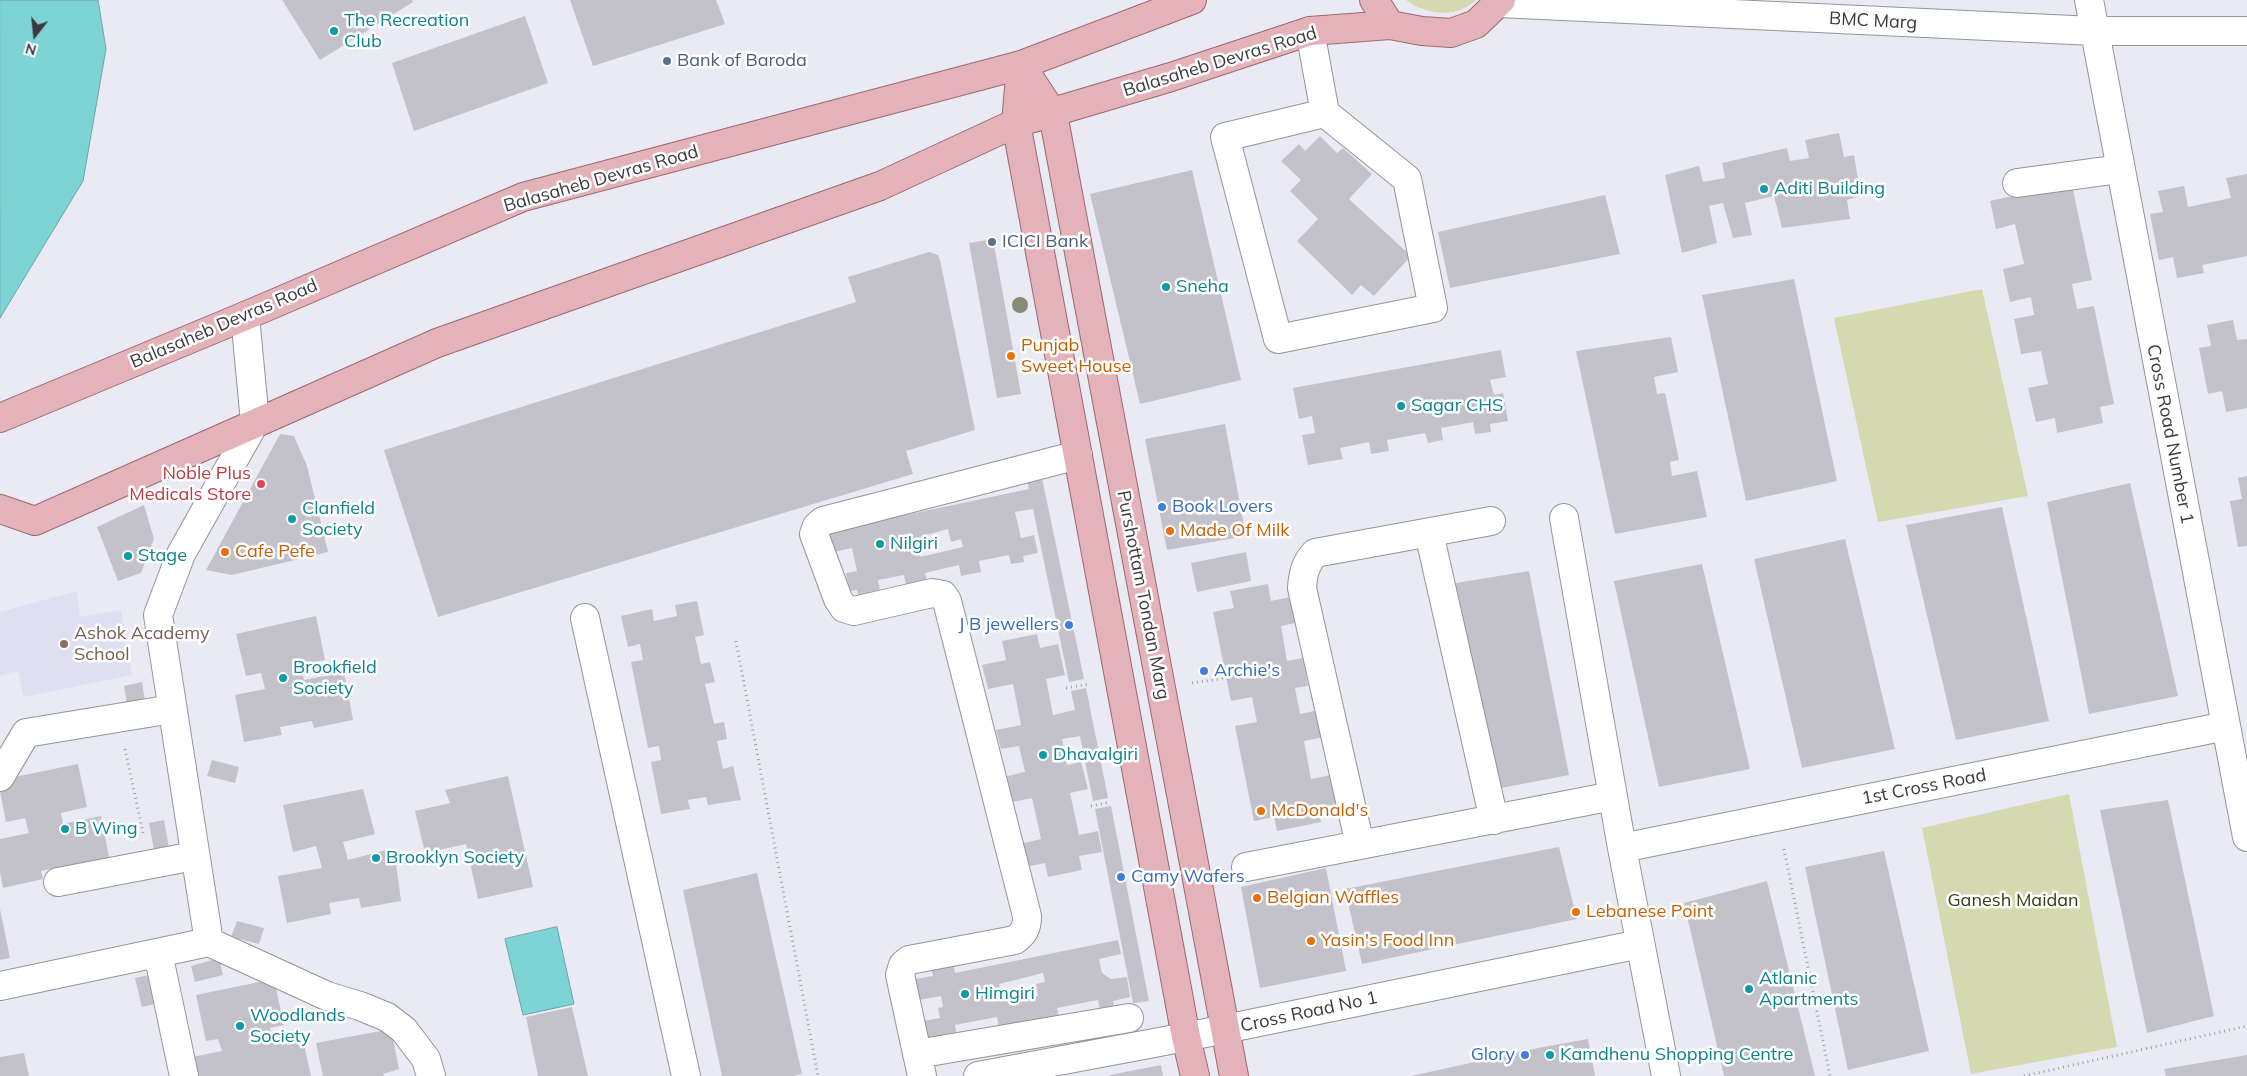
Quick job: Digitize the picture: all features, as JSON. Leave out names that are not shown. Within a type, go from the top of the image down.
[{"type":"main road","name":"Balasaheb Devras Road","points":[[0,418],[523,197],[1020,65],[1192,0]]},
{"type":"main road","points":[[1374,0],[1390,25]]},
{"type":"main road","name":"Balasaheb Devras Road","points":[[1016,123],[1053,114],[1310,32],[1390,25],[1422,31],[1451,32],[1476,24],[1500,1]]},
{"type":"main road","points":[[1020,65],[1053,114]]},
{"type":"main road","points":[[1020,65],[1016,123],[1186,1037],[1195,1076]]},
{"type":"main road","name":"Purshottam Tondan Marg","points":[[1053,114],[1234,1076]]},
{"type":"main road","points":[[0,509],[35,521],[437,343],[880,186],[1016,123]]},
{"type":"main road","points":[[1048,291],[1086,285]]},
{"type":"street","name":"Cross Road Number 1","points":[[2089,0],[2247,837]]},
{"type":"street","name":"BMC Marg","points":[[1500,1],[2094,31],[2247,31]]},
{"type":"street","points":[[1310,32],[1325,113],[1407,179],[1433,308],[1278,338],[1225,137],[1325,113]]},
{"type":"street","points":[[2017,183],[2120,169]]},
{"type":"street","points":[[209,942],[194,856],[158,615],[181,554],[255,422],[245,316]]},
{"type":"street","points":[[1078,455],[823,521],[817,526],[814,534],[838,599],[844,608],[854,611],[932,592],[938,592],[947,601],[1027,916],[1027,927],[1022,935],[1015,940],[909,960],[903,965],[900,975],[919,1065],[1128,1018]]},
{"type":"street","points":[[1564,518],[1622,848],[1666,1076]]},
{"type":"street","points":[[1360,845],[1302,588],[1303,573],[1308,561],[1315,554],[1491,521]]},
{"type":"street","points":[[1429,532],[1494,820]]},
{"type":"street","points":[[585,618],[686,1076]]},
{"type":"street","points":[[0,777],[26,733],[119,719],[172,708]]},
{"type":"street","name":"1st Cross Road","points":[[1622,848],[2226,726]]},
{"type":"street","points":[[1246,867],[1613,796]]},
{"type":"street","points":[[58,882],[194,856]]},
{"type":"street","points":[[0,986],[209,942],[327,996],[387,1017],[404,1030],[426,1059],[431,1076]]},
{"type":"street","name":"Cross Road No 1","points":[[978,1076],[1186,1037],[1640,944]]},
{"type":"street","points":[[158,953],[184,1076]]},
{"type":"path","points":[[736,641],[818,1076]]},
{"type":"path","points":[[1188,684],[1248,675]]},
{"type":"path","points":[[1066,688],[1089,684]]},
{"type":"path","points":[[119,719],[150,864]]},
{"type":"path","points":[[1092,806],[1114,802]]},
{"type":"path","points":[[1778,816],[1830,1076]]},
{"type":"path","points":[[2024,1076],[2247,1026]]},
{"type":"shaded area","name":"Ashok Academy School","points":[[77,591],[80,617],[121,610],[132,675],[24,697],[18,671],[0,675],[0,612]]},
{"type":"green space","points":[[1406,0],[1476,0],[1460,10],[1441,13],[1422,9]]},
{"type":"green space","points":[[1982,289],[2028,496],[1878,522],[1834,318]]},
{"type":"green space","name":"Ganesh Maidan","points":[[2069,794],[2117,1047],[1971,1074],[1922,828]]},
{"type":"water","points":[[0,0],[98,0],[106,49],[83,181],[0,318]]},
{"type":"water","points":[[557,927],[574,1004],[523,1015],[505,939]]},
{"type":"building","name":"The Recreation Club","points":[[282,0],[412,0],[413,2],[320,60]]},
{"type":"building","points":[[570,0],[716,0],[725,24],[593,66]]},
{"type":"building","points":[[525,16],[548,83],[414,131],[392,63]]},
{"type":"building","name":"Aditi Building","points":[[1839,133],[1844,157],[1854,155],[1861,196],[1847,200],[1850,219],[1782,228],[1774,196],[1745,203],[1752,235],[1733,238],[1723,203],[1709,206],[1717,243],[1682,253],[1665,175],[1699,166],[1703,182],[1725,178],[1722,163],[1787,148],[1790,161],[1809,158],[1805,140]]},
{"type":"building","points":[[1320,136],[1337,153],[1343,148],[1372,174],[1349,199],[1411,256],[1374,296],[1361,285],[1352,295],[1297,241],[1318,219],[1290,191],[1301,180],[1281,161],[1299,144],[1305,151]]},
{"type":"building","name":"Sneha","points":[[1192,170],[1241,380],[1140,404],[1090,194]]},
{"type":"building","points":[[2247,174],[2247,256],[2202,265],[2204,273],[2177,278],[2173,257],[2159,260],[2150,214],[2163,212],[2158,191],[2184,186],[2188,207],[2231,198],[2226,178]]},
{"type":"building","points":[[2072,185],[2092,280],[2072,284],[2077,309],[2094,306],[2114,404],[2100,407],[2103,423],[2057,433],[2055,418],[2036,422],[2028,388],[2048,384],[2041,351],[2021,354],[2014,319],[2034,315],[2031,297],[2010,302],[2003,269],[2024,264],[2015,224],[1996,229],[1990,201],[2012,196],[2010,187]]},
{"type":"building","points":[[1605,195],[1620,254],[1450,288],[1438,232]]},
{"type":"building","points":[[993,239],[1021,394],[997,398],[969,243]]},
{"type":"building","points":[[929,252],[938,255],[940,260],[975,430],[906,451],[913,474],[438,617],[384,450],[856,302],[848,277]]},
{"type":"building","points":[[1794,279],[1837,481],[1746,501],[1702,295]]},
{"type":"building","points":[[2233,320],[2237,340],[2247,339],[2247,408],[2226,412],[2222,391],[2208,394],[2199,348],[2211,346],[2207,325]]},
{"type":"building","points":[[1671,337],[1678,372],[1654,377],[1657,394],[1665,393],[1679,460],[1670,462],[1672,476],[1697,471],[1707,517],[1615,534],[1576,351]]},
{"type":"building","name":"Sagar CHS","points":[[1501,350],[1506,377],[1490,380],[1494,395],[1503,393],[1508,421],[1490,424],[1491,432],[1475,434],[1473,422],[1441,428],[1443,440],[1428,443],[1425,433],[1387,440],[1389,451],[1371,454],[1369,442],[1340,448],[1343,459],[1308,465],[1302,435],[1315,433],[1312,416],[1299,419],[1293,388]]},
{"type":"building","points":[[1225,424],[1246,536],[1167,550],[1145,439]]},
{"type":"building","points":[[280,434],[294,436],[307,466],[328,552],[232,575],[206,570]]},
{"type":"building","points":[[2247,476],[2247,546],[2238,547],[2230,501],[2242,499],[2238,478]]},
{"type":"building","name":"Nilgiri","points":[[1042,478],[1084,679],[1069,682],[1033,509],[1015,512],[1021,538],[1034,535],[1038,553],[1023,556],[1024,562],[1011,564],[1009,555],[979,561],[981,572],[961,576],[959,565],[925,573],[927,581],[906,585],[904,575],[878,580],[880,591],[858,596],[857,590],[849,591],[846,573],[857,571],[852,548],[834,552],[830,531],[1029,489],[1027,481]],"holes":[[[948,529],[951,542],[961,539],[963,547],[920,557],[918,549],[928,547],[926,535]]]},
{"type":"building","points":[[2130,483],[2178,696],[2089,714],[2047,502]]},
{"type":"building","name":"Stage","points":[[144,505],[154,539],[141,573],[118,581],[97,527]]},
{"type":"building","points":[[2002,507],[2049,721],[1956,740],[1906,525]]},
{"type":"building","points":[[1845,539],[1895,749],[1802,768],[1754,559]]},
{"type":"building","points":[[1246,552],[1251,581],[1197,592],[1191,563]]},
{"type":"building","points":[[1702,564],[1750,769],[1659,787],[1614,581]]},
{"type":"building","points":[[1529,571],[1569,775],[1491,790],[1450,584]]},
{"type":"building","points":[[1268,584],[1271,601],[1290,597],[1295,623],[1281,626],[1287,661],[1303,658],[1308,686],[1295,688],[1300,714],[1319,710],[1324,737],[1304,741],[1311,779],[1331,775],[1336,804],[1318,808],[1321,822],[1277,831],[1274,817],[1254,821],[1235,726],[1257,722],[1252,697],[1231,701],[1213,612],[1234,608],[1230,591]]},
{"type":"building","points":[[697,601],[704,635],[695,637],[701,664],[710,662],[715,682],[705,684],[714,724],[724,722],[727,739],[717,741],[723,769],[733,766],[741,800],[708,805],[706,797],[688,800],[690,809],[661,814],[651,762],[661,760],[659,746],[648,748],[631,662],[643,660],[640,644],[628,647],[621,616],[652,609],[654,621],[677,616],[675,605]]},
{"type":"building","name":"Brookfield Society","points":[[316,616],[325,660],[300,665],[304,680],[344,672],[353,720],[314,728],[312,721],[280,727],[282,735],[244,742],[235,695],[265,689],[261,673],[246,676],[236,634]]},
{"type":"building","name":"Dhavalgiri","points":[[1037,634],[1040,648],[1058,644],[1065,675],[1046,679],[1053,715],[1075,710],[1071,691],[1086,688],[1108,798],[1093,801],[1080,736],[1062,739],[1067,765],[1081,762],[1088,789],[1070,793],[1079,835],[1098,831],[1102,852],[1079,856],[1082,870],[1048,877],[1045,863],[1025,867],[1020,844],[1041,839],[1032,798],[1012,802],[1007,776],[1025,772],[1019,746],[1001,749],[996,730],[1021,725],[1013,684],[988,689],[982,665],[1006,660],[1002,641]]},
{"type":"building","points":[[142,682],[146,707],[128,710],[124,686]]},
{"type":"building","points":[[212,760],[239,767],[235,783],[207,776]]},
{"type":"building","name":"B Wing","points":[[78,764],[87,807],[61,813],[63,824],[101,816],[111,867],[72,874],[70,865],[41,871],[43,879],[3,888],[0,872],[0,839],[29,833],[25,818],[6,822],[0,791],[0,780]]},
{"type":"building","points":[[508,776],[533,887],[478,899],[466,844],[425,853],[415,811],[450,803],[445,790]]},
{"type":"building","name":"Brooklyn Society","points":[[363,789],[375,834],[343,842],[348,860],[394,848],[401,901],[361,908],[359,898],[329,903],[331,914],[287,923],[278,876],[322,868],[316,846],[293,852],[283,805]]},
{"type":"building","points":[[2168,800],[2214,1016],[2147,1033],[2100,810]]},
{"type":"building","points":[[1111,806],[1149,1001],[1133,1003],[1095,809]]},
{"type":"building","points":[[164,820],[169,848],[154,850],[149,823]]},
{"type":"building","points":[[1559,847],[1577,919],[1362,964],[1345,889]]},
{"type":"building","points":[[1884,851],[1929,1051],[1848,1070],[1805,867]]},
{"type":"building","points":[[1326,868],[1346,971],[1260,988],[1241,887]]},
{"type":"building","points":[[757,873],[802,1074],[793,1076],[722,1076],[683,890]]},
{"type":"building","name":"Atlanic Apartments","points":[[1767,881],[1815,1076],[1724,1076],[1684,903]]},
{"type":"building","points":[[0,909],[10,958],[0,960]]},
{"type":"building","points":[[237,921],[264,928],[259,944],[231,937]]},
{"type":"building","name":"Himgiri","points":[[1118,940],[1121,954],[1099,959],[1102,973],[1111,979],[1127,977],[1130,997],[1113,1001],[1114,1008],[1100,1011],[1098,1000],[1057,1008],[1060,1022],[1000,1033],[997,1017],[955,1025],[958,1042],[927,1043],[923,1021],[940,1018],[938,1008],[943,1007],[941,996],[919,1000],[915,979],[933,976],[931,967],[953,963],[955,973]],"holes":[[[1043,973],[1045,982],[1036,984],[1038,996],[1015,1002],[1012,989],[1001,992],[999,984]]]},
{"type":"building","points":[[219,958],[223,975],[195,982],[191,966]]},
{"type":"building","points":[[153,974],[160,1003],[142,1007],[135,978]]},
{"type":"building","name":"Woodlands Society","points":[[274,979],[284,1025],[270,1028],[274,1042],[302,1035],[311,1076],[196,1076],[192,1057],[222,1051],[218,1039],[206,1041],[196,995]]},
{"type":"building","points":[[572,1007],[588,1076],[538,1076],[526,1017]]},
{"type":"building","name":"Woodlands Society","points":[[391,1029],[399,1069],[383,1074],[384,1076],[323,1076],[316,1043]]},
{"type":"building","name":"Kamdhenu Shopping Centre","points":[[1588,1039],[1595,1076],[1411,1076],[1543,1047]]},
{"type":"building","points":[[24,1053],[29,1076],[0,1076],[0,1057]]},
{"type":"building","points":[[2247,1055],[2247,1076],[2166,1076],[2164,1069]]},
{"type":"building","points":[[1161,1065],[1163,1076],[1110,1076],[1110,1075]]},
{"type":"place","name":"The Recreation Club","points":[[334,31]]},
{"type":"place","name":"Bank of Baroda","points":[[667,61]]},
{"type":"place","name":"Aditi Building","points":[[1764,189]]},
{"type":"place","name":"ICICI Bank","points":[[992,242]]},
{"type":"place","name":"Sneha","points":[[1166,287]]},
{"type":"place","name":"Punjab Sweet House","points":[[1011,356]]},
{"type":"place","name":"Sagar CHS","points":[[1401,406]]},
{"type":"place","name":"Noble Plus Medicals Store","points":[[261,484]]},
{"type":"place","name":"Book Lovers","points":[[1162,507]]},
{"type":"place","name":"Clanfield Society","points":[[292,519]]},
{"type":"place","name":"Made Of Milk","points":[[1170,531]]},
{"type":"place","name":"Nilgiri","points":[[880,544]]},
{"type":"place","name":"Cafe Pefe","points":[[225,552]]},
{"type":"place","name":"Stage","points":[[128,556]]},
{"type":"place","name":"J B jewellers","points":[[1069,625]]},
{"type":"place","name":"Ashok Academy School","points":[[64,644]]},
{"type":"place","name":"Archie's","points":[[1204,671]]},
{"type":"place","name":"Brookfield Society","points":[[283,678]]},
{"type":"place","name":"Dhavalgiri","points":[[1043,755]]},
{"type":"place","name":"McDonald's","points":[[1261,811]]},
{"type":"place","name":"B Wing","points":[[65,829]]},
{"type":"place","name":"Brooklyn Society","points":[[376,858]]},
{"type":"place","name":"Camy Wafers","points":[[1121,877]]},
{"type":"place","name":"Belgian Waffles","points":[[1257,898]]},
{"type":"place","name":"Lebanese Point","points":[[1576,912]]},
{"type":"place","name":"Yasin's Food Inn","points":[[1311,941]]},
{"type":"place","name":"Atlanic Apartments","points":[[1749,989]]},
{"type":"place","name":"Himgiri","points":[[965,994]]},
{"type":"place","name":"Woodlands Society","points":[[240,1026]]},
{"type":"place","name":"Glory","points":[[1525,1055]]},
{"type":"place","name":"Kamdhenu Shopping Centre","points":[[1550,1055]]}]
